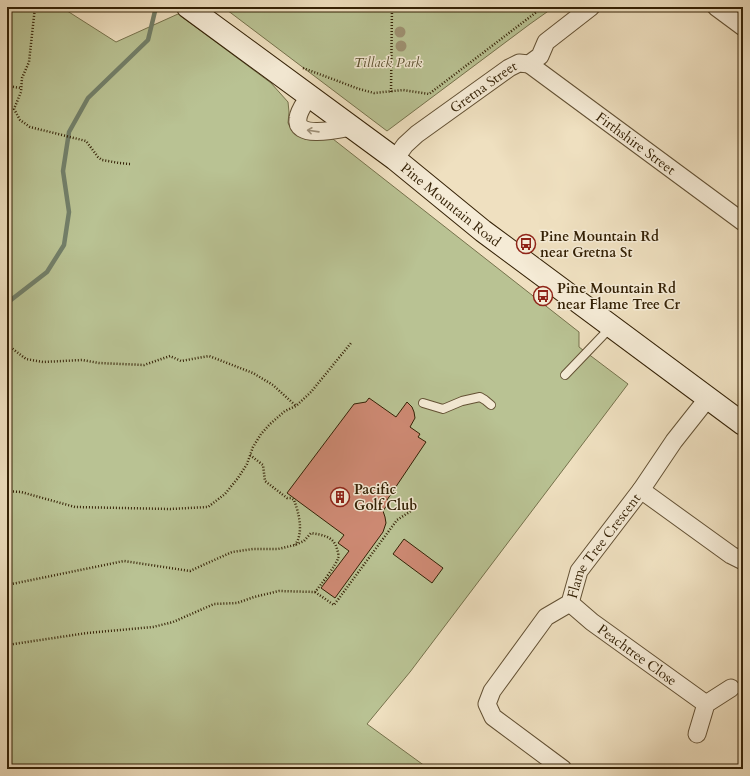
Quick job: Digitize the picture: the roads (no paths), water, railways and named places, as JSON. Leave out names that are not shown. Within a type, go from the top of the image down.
[{"type":"main road","name":"Pine Mountain Road","points":[[188,7],[395,159],[484,231],[743,424]]},
{"type":"street","name":"Gretna Street","points":[[395,159],[405,145],[417,134],[502,73],[519,63],[529,64],[540,56],[546,42],[591,7]]},
{"type":"street","points":[[716,7],[743,27]]},
{"type":"street","name":"Firthshire Street","points":[[529,64],[743,222]]},
{"type":"street","points":[[310,96],[299,112],[297,120],[299,126],[306,130],[317,132],[351,127]]},
{"type":"street","name":"Flame Tree Crescent","points":[[563,769],[493,717],[487,704],[492,690],[546,617],[570,603],[579,571],[641,490],[674,441],[708,398]]},
{"type":"street","points":[[641,490],[731,555],[743,561]]},
{"type":"street","name":"Peachtree Close","points":[[570,603],[592,622],[706,704]]},
{"type":"street","points":[[697,734],[706,704],[731,688]]},
{"type":"lane","points":[[565,375],[612,326]]},
{"type":"lane","points":[[423,403],[443,408],[462,401],[480,397],[491,405]]},
{"type":"waterway","points":[[7,303],[47,272],[64,245],[69,212],[63,171],[69,132],[88,98],[148,40],[156,7]]},
{"type":"place","name":"Pine Mountain Rd near Gretna St","points":[[526,244]]},
{"type":"place","name":"Pine Mountain Rd near Flame Tree Cr","points":[[543,296]]},
{"type":"place","name":"Pacific Golf Club","points":[[340,497]]},
{"type":"park label","name":"Tillack Park","points":[[388,62]]}]
